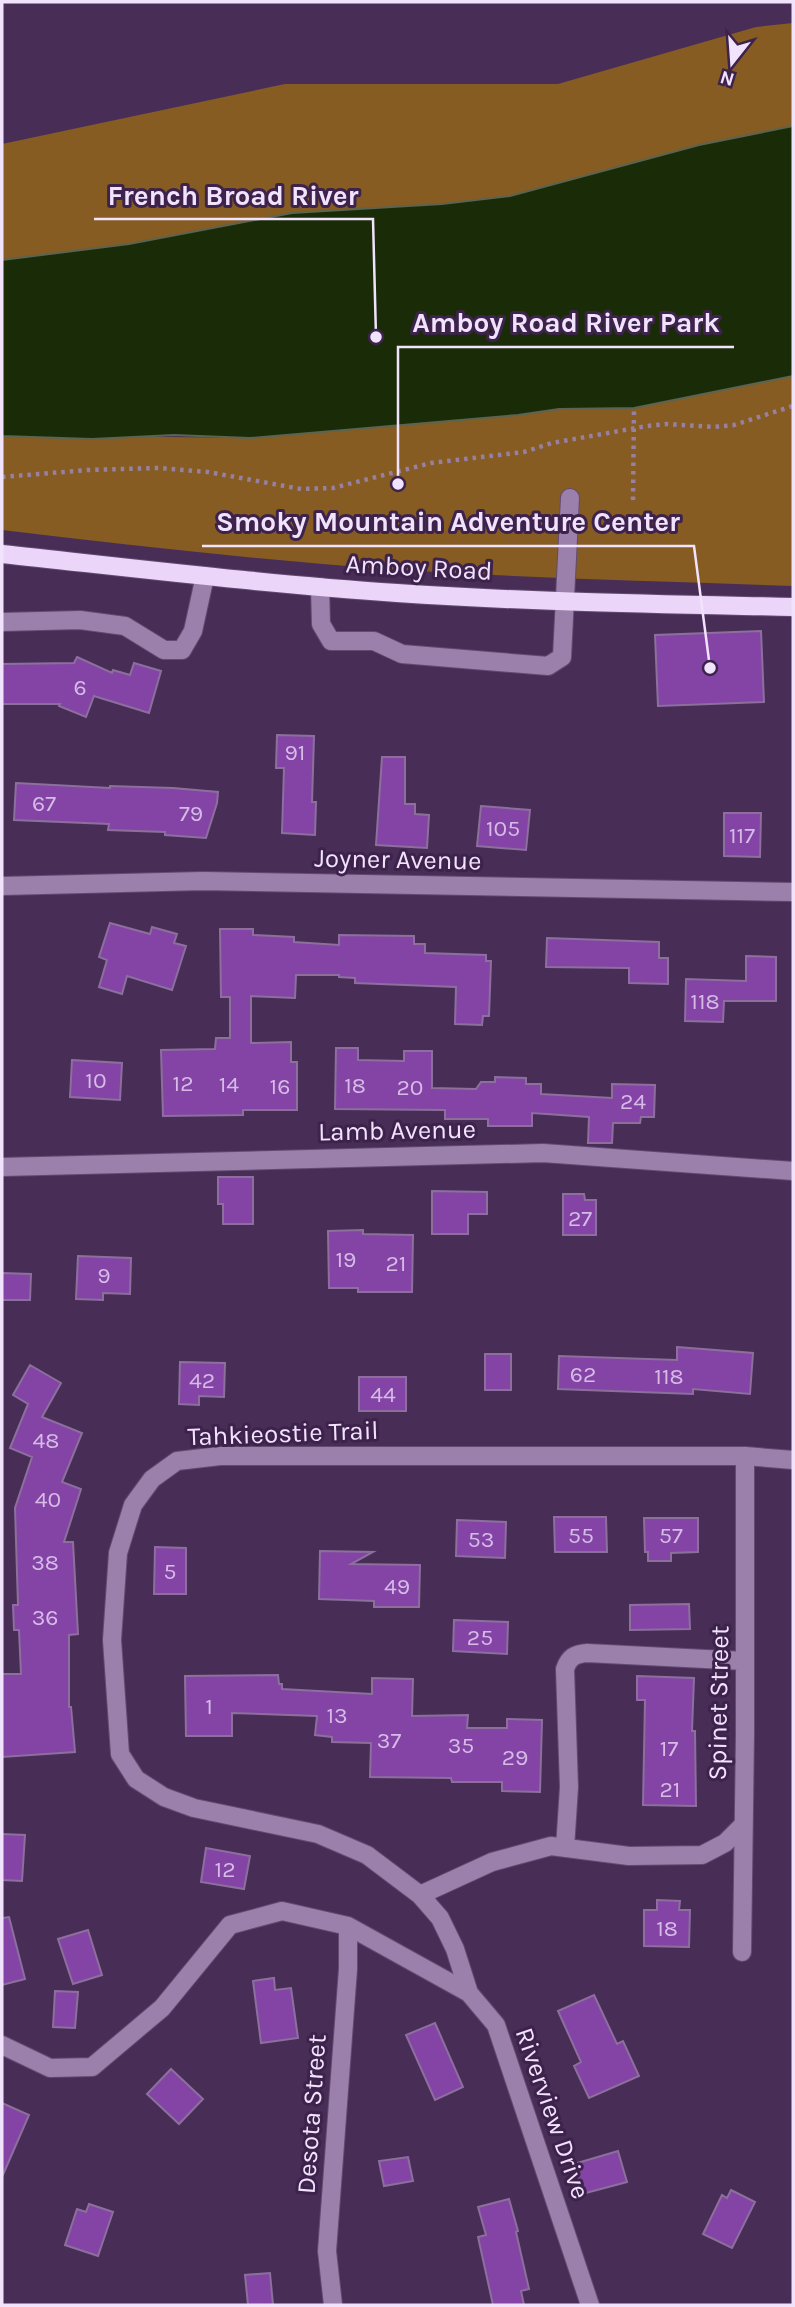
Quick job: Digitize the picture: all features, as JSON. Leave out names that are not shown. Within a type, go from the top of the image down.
[{"type":"main road","name":"Amboy Road","points":[[2,554],[320,587],[565,602],[793,607]]},
{"type":"street","points":[[320,587],[321,624],[331,641],[374,641],[402,654],[548,666],[562,657],[570,498]]},
{"type":"street","points":[[2,622],[80,620],[125,626],[164,650],[182,650],[193,631],[205,576]]},
{"type":"street","name":"Joyner Avenue","points":[[2,886],[203,881],[793,892]]},
{"type":"street","name":"Lamb Avenue","points":[[2,1167],[543,1153],[793,1171]]},
{"type":"street","name":"Tahkieostie Trail","points":[[469,1993],[455,1950],[440,1918],[420,1895],[367,1855],[318,1835],[194,1808],[164,1797],[136,1779],[120,1754],[113,1640],[118,1553],[133,1504],[152,1479],[177,1461],[220,1456],[745,1456],[793,1460]]},
{"type":"street","name":"Spinet Street","points":[[742,1952],[745,1456]]},
{"type":"street","points":[[565,1847],[569,1787],[565,1669],[568,1660],[577,1654],[587,1653],[745,1661]]},
{"type":"street","points":[[420,1895],[492,1863],[551,1846],[629,1856],[702,1855],[724,1843],[742,1826]]},
{"type":"street","name":"Riverview Drive","points":[[2,2045],[50,2068],[92,2067],[162,2008],[230,1925],[282,1911],[348,1926],[469,1993],[496,2025],[590,2305]]},
{"type":"street","name":"Desota Street","points":[[333,2305],[327,2251],[348,1969],[348,1926]]},
{"type":"path","points":[[2,477],[159,468],[208,472],[301,489],[333,488],[431,463],[524,452],[552,443],[635,428],[667,424],[723,426],[793,407]]},
{"type":"path","points":[[633,500],[634,408]]},
{"type":"shaded area","points":[[793,23],[793,126],[699,145],[510,196],[442,204],[292,213],[129,244],[2,260],[2,144],[285,84],[558,84],[756,27]]},
{"type":"shaded area","points":[[793,126],[793,376],[634,408],[559,409],[518,415],[250,438],[174,435],[92,439],[2,436],[2,260],[129,244],[292,213],[442,204],[510,196],[699,145]]},
{"type":"shaded area","points":[[793,374],[793,586],[386,569],[242,557],[2,530],[2,435],[250,438]]},
{"type":"building","points":[[761,631],[764,702],[658,706],[655,635]]},
{"type":"building","points":[[77,657],[112,673],[113,670],[130,675],[134,663],[161,671],[149,713],[94,696],[86,717],[59,706],[60,704],[2,704],[2,664],[74,663]]},
{"type":"building","points":[[277,735],[314,736],[312,802],[316,802],[315,835],[282,833],[284,768],[276,768]]},
{"type":"building","points":[[382,757],[405,757],[405,804],[415,804],[415,814],[429,815],[427,848],[376,845]]},
{"type":"building","points":[[16,783],[218,792],[206,838],[165,835],[165,832],[108,830],[109,824],[14,820]]},
{"type":"building","points":[[481,806],[530,810],[526,850],[477,846]]},
{"type":"building","points":[[724,813],[761,813],[760,857],[724,856]]},
{"type":"building","points":[[110,923],[150,934],[152,927],[177,934],[174,943],[186,946],[172,990],[127,976],[122,994],[99,987],[107,960],[99,957]]},
{"type":"building","points":[[220,929],[253,929],[253,935],[294,937],[294,942],[339,945],[339,935],[414,936],[414,944],[425,944],[425,953],[486,955],[486,961],[491,961],[489,1016],[483,1016],[482,1025],[455,1024],[456,987],[355,983],[355,978],[339,975],[296,975],[295,998],[251,996],[251,1043],[291,1042],[291,1062],[297,1062],[297,1110],[243,1110],[243,1115],[163,1116],[161,1050],[215,1049],[216,1038],[230,1038],[230,997],[221,997]]},
{"type":"building","points":[[547,938],[659,942],[659,958],[668,958],[668,984],[629,983],[629,968],[546,967]]},
{"type":"building","points":[[746,956],[776,957],[776,1001],[724,1001],[723,1022],[685,1021],[686,979],[746,981]]},
{"type":"building","points":[[336,1048],[358,1048],[358,1060],[404,1061],[404,1051],[432,1051],[432,1088],[476,1089],[481,1082],[495,1082],[495,1077],[526,1078],[526,1084],[541,1084],[541,1094],[612,1098],[612,1084],[655,1085],[654,1117],[641,1117],[640,1123],[613,1123],[612,1143],[588,1143],[589,1117],[532,1113],[532,1126],[488,1126],[488,1119],[445,1119],[445,1110],[335,1109]]},
{"type":"building","points":[[72,1060],[122,1063],[120,1100],[70,1097]]},
{"type":"building","points":[[218,1177],[253,1177],[253,1224],[223,1224],[223,1204],[218,1204]]},
{"type":"building","points":[[432,1191],[487,1192],[487,1214],[468,1214],[468,1234],[432,1234]]},
{"type":"building","points":[[563,1194],[584,1194],[585,1200],[596,1200],[596,1235],[563,1235]]},
{"type":"building","points":[[363,1230],[363,1234],[413,1235],[412,1292],[358,1292],[358,1288],[329,1288],[328,1231]]},
{"type":"building","points":[[78,1256],[131,1258],[130,1294],[103,1293],[103,1300],[76,1299]]},
{"type":"building","points":[[2,1273],[31,1274],[30,1300],[2,1300]]},
{"type":"building","points":[[677,1347],[753,1353],[750,1394],[693,1389],[693,1394],[558,1389],[559,1356],[677,1360]]},
{"type":"building","points":[[485,1354],[511,1354],[511,1390],[485,1390]]},
{"type":"building","points":[[180,1362],[225,1363],[224,1397],[199,1396],[199,1405],[179,1404]]},
{"type":"building","points":[[30,1365],[61,1383],[42,1417],[82,1433],[62,1482],[81,1489],[64,1542],[73,1542],[78,1634],[69,1635],[69,1707],[75,1752],[2,1757],[2,1674],[21,1674],[19,1630],[14,1630],[13,1605],[18,1605],[15,1508],[32,1457],[10,1448],[28,1404],[13,1395]]},
{"type":"building","points":[[359,1377],[406,1377],[406,1411],[359,1411]]},
{"type":"building","points":[[554,1517],[606,1517],[607,1552],[555,1552]]},
{"type":"building","points":[[644,1518],[698,1518],[698,1552],[671,1553],[671,1561],[648,1561],[648,1552],[645,1552]]},
{"type":"building","points":[[457,1520],[506,1522],[505,1558],[456,1556]]},
{"type":"building","points":[[155,1547],[186,1548],[186,1594],[154,1594]]},
{"type":"building","points":[[320,1551],[373,1552],[351,1564],[420,1565],[419,1607],[374,1607],[374,1601],[319,1599]]},
{"type":"building","points":[[689,1604],[690,1629],[630,1630],[630,1605]]},
{"type":"building","points":[[454,1620],[508,1622],[507,1654],[453,1651]]},
{"type":"building","points":[[278,1675],[282,1689],[372,1694],[372,1678],[413,1679],[412,1716],[468,1715],[467,1728],[507,1728],[507,1719],[542,1720],[540,1792],[502,1791],[502,1782],[370,1777],[371,1743],[332,1742],[332,1737],[315,1735],[317,1716],[232,1713],[232,1736],[186,1736],[185,1676]]},
{"type":"building","points":[[637,1676],[694,1678],[692,1731],[695,1731],[696,1806],[643,1805],[645,1700],[637,1700]]},
{"type":"building","points":[[2,1834],[25,1835],[22,1881],[2,1880]]},
{"type":"building","points":[[206,1848],[250,1856],[244,1889],[201,1882]]},
{"type":"building","points":[[657,1900],[680,1901],[679,1910],[690,1910],[689,1947],[644,1946],[644,1910],[657,1910]]},
{"type":"building","points":[[9,1917],[25,1979],[2,1985],[2,1918]]},
{"type":"building","points":[[88,1930],[102,1975],[73,1984],[58,1939]]},
{"type":"building","points":[[274,1978],[275,1990],[291,1988],[298,2038],[261,2043],[253,1981]]},
{"type":"building","points":[[55,1991],[78,1992],[75,2028],[53,2027]]},
{"type":"building","points":[[594,1995],[617,2044],[623,2041],[639,2076],[589,2098],[574,2066],[581,2062],[558,2011]]},
{"type":"building","points":[[435,2023],[463,2087],[435,2100],[406,2035]]},
{"type":"building","points":[[171,2069],[203,2099],[179,2124],[147,2094]]},
{"type":"building","points":[[2,2103],[29,2115],[2,2177]]},
{"type":"building","points":[[618,2151],[627,2182],[582,2194],[574,2164]]},
{"type":"building","points":[[408,2157],[413,2181],[384,2186],[379,2161]]},
{"type":"building","points":[[731,2190],[755,2202],[732,2248],[703,2234],[722,2195],[727,2198]]},
{"type":"building","points":[[509,2199],[529,2289],[521,2291],[524,2305],[493,2305],[478,2237],[486,2235],[478,2207]]},
{"type":"building","points":[[89,2204],[113,2212],[98,2256],[65,2245],[77,2209],[86,2212]]},
{"type":"building","points":[[270,2273],[273,2305],[248,2305],[245,2275]]},
{"type":"place","name":"French Broad River","points":[[376,337]]},
{"type":"place","name":"Amboy Road River Park","points":[[398,484]]},
{"type":"place","name":"Smoky Mountain Adventure Center","points":[[710,668]]}]
